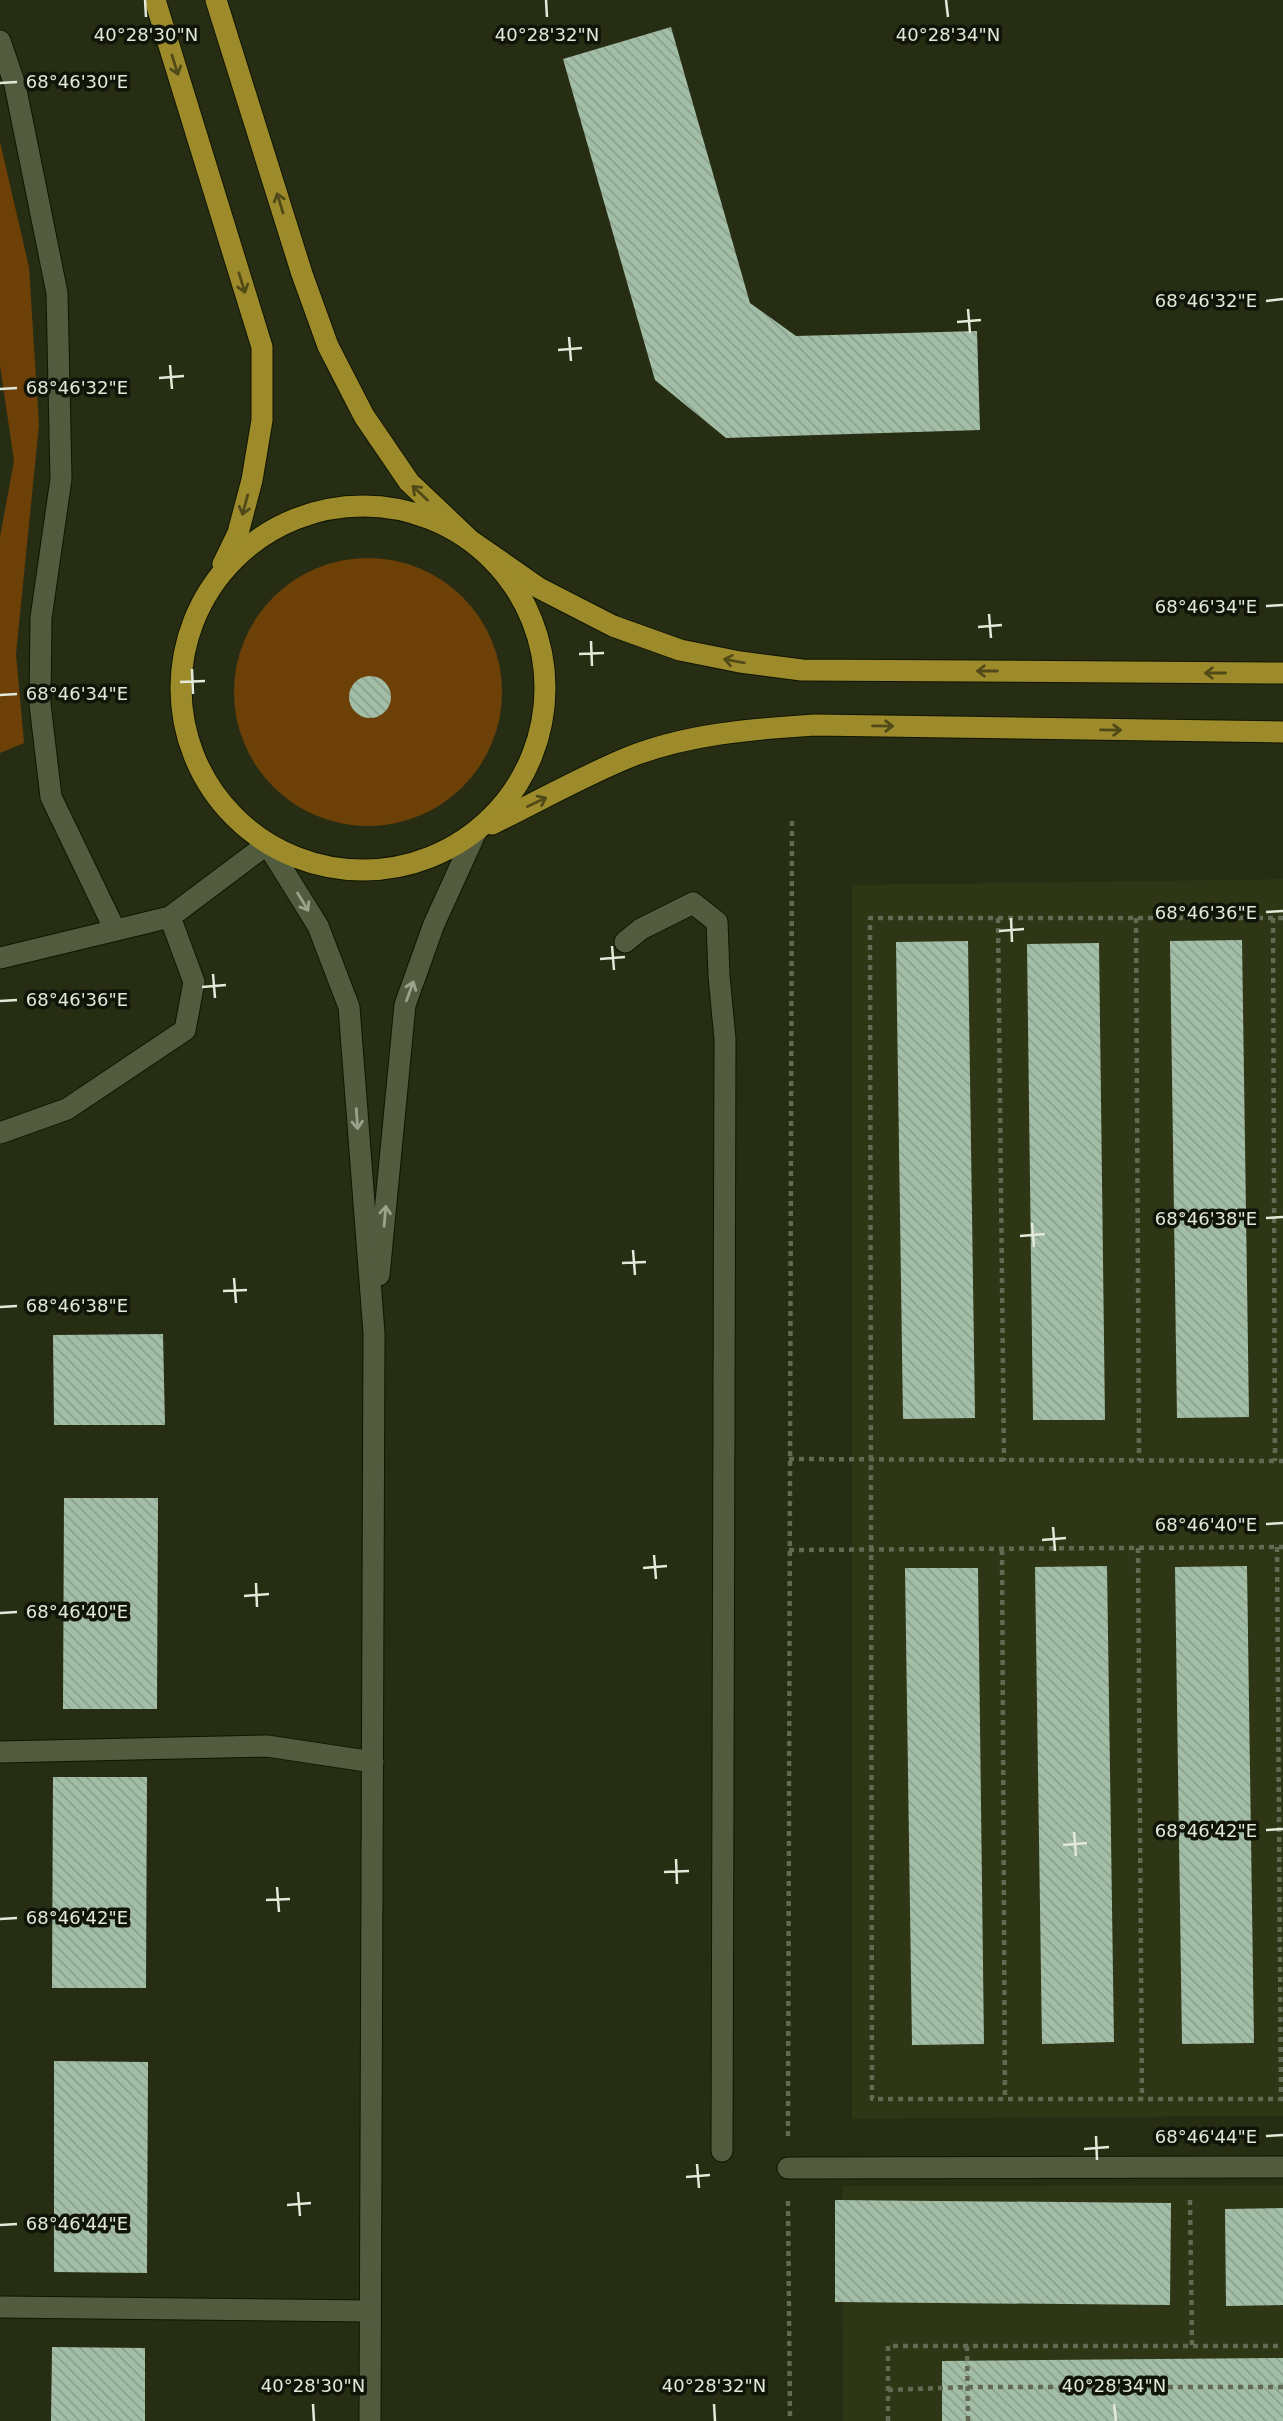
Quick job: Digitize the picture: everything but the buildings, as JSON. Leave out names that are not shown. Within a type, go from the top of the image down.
[{"type":"main road","points":[[155,0],[262,347],[262,421],[252,480],[238,533],[198,612],[187,643],[183,665],[182,709],[189,741],[201,772],[219,799],[267,844],[296,858],[326,867],[389,869],[420,862],[628,758],[684,741],[751,729],[815,726],[1283,732]]},
{"type":"main road","points":[[216,0],[302,275],[328,346],[364,416],[409,482],[495,563],[509,580],[532,619],[541,651],[545,685],[543,718],[534,751],[520,781],[500,809],[476,832]]},
{"type":"main road","points":[[214,583],[238,555],[266,534],[298,518],[333,508],[369,506],[405,510],[439,522],[540,588],[613,626],[680,650],[740,662],[802,670],[1283,673]]},
{"type":"street","points":[[0,41],[15,85],[57,293],[61,479],[41,618],[40,704],[51,797],[115,930]]},
{"type":"street","points":[[374,1333],[405,1005],[434,924],[476,832]]},
{"type":"street","points":[[0,958],[170,917],[267,844],[318,926],[349,1007],[374,1333],[370,2421]]},
{"type":"street","points":[[625,942],[640,929],[694,902],[717,922],[725,1039],[722,2151]]},
{"type":"street","points":[[0,1133],[67,1109],[185,1030],[194,982],[170,917]]},
{"type":"street","points":[[0,1752],[267,1746],[373,1762]]},
{"type":"street","points":[[788,2168],[1283,2167]]},
{"type":"street","points":[[0,2307],[370,2311]]},
{"type":"path","points":[[790,2421],[788,2168],[792,821]]},
{"type":"path","points":[[789,1550],[871,1548],[1002,1550],[1280,1547],[1282,2099],[872,2099],[871,1548],[871,1461],[870,918],[1283,918]]},
{"type":"path","points":[[998,918],[1004,1461]]},
{"type":"path","points":[[1136,918],[1139,1461]]},
{"type":"path","points":[[1273,918],[1275,1461]]},
{"type":"path","points":[[789,1459],[1283,1461]]},
{"type":"path","points":[[1138,1548],[1142,2099]]},
{"type":"path","points":[[1002,1550],[1005,2099]]},
{"type":"path","points":[[1189,2167],[1192,2346]]},
{"type":"path","points":[[888,2421],[888,2346],[1283,2346]]},
{"type":"path","points":[[968,2346],[968,2421]]},
{"type":"path","points":[[888,2390],[968,2387],[1283,2387]]},
{"type":"shaded area","points":[[0,142],[29,267],[39,425],[16,654],[24,743],[0,753],[0,537],[14,461],[0,365]]},
{"type":"shaded area","points":[[368,558],[419,568],[463,597],[492,641],[502,692],[492,743],[463,787],[419,816],[368,826],[317,816],[273,787],[244,743],[234,692],[244,641],[273,597],[317,568]]},
{"type":"shaded area","points":[[1283,879],[1283,2116],[852,2119],[852,885]]},
{"type":"shaded area","points":[[1283,2185],[1283,2421],[843,2421],[842,2186]]}]
